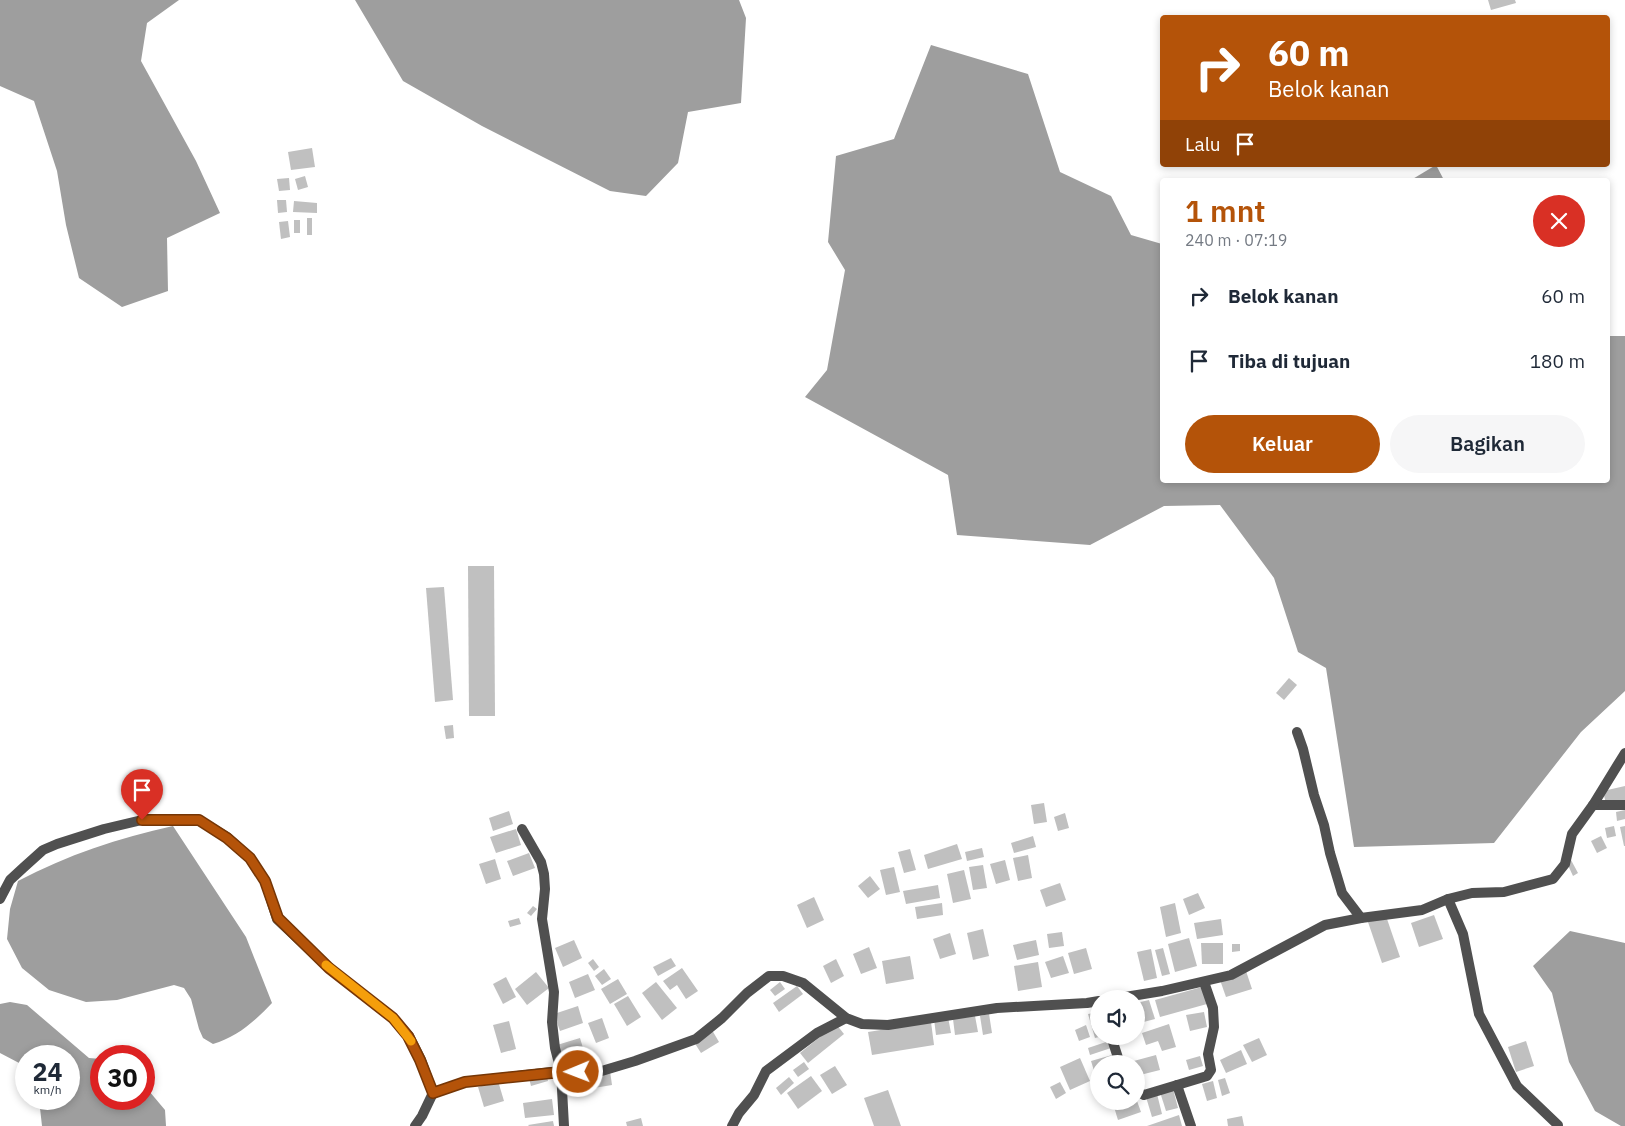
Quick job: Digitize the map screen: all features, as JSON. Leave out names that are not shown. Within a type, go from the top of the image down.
[{"type":"street","points":[[1297,732],[1304,749],[1314,795],[1342,893],[1361,918]]},
{"type":"street","points":[[1145,993],[1231,975],[1325,925],[1422,910],[1448,899],[1472,893],[1504,892],[1552,879],[1565,864],[1572,834],[1593,805],[1625,753]]},
{"type":"street","points":[[1593,805],[1625,805]]},
{"type":"street","points":[[0,899],[10,880],[42,850],[57,844],[104,829],[142,820],[199,820],[227,838],[250,858],[265,881],[278,918],[329,968],[393,1018],[408,1036],[433,1093]]},
{"type":"street","points":[[522,829],[541,862],[544,874],[545,889],[542,919],[554,992],[552,1022],[555,1048],[561,1072],[564,1126]]},
{"type":"street","points":[[1448,899],[1463,934],[1479,1014],[1517,1086],[1558,1125]]},
{"type":"street","points":[[415,1126],[433,1093],[465,1082],[561,1072],[595,1073],[636,1062],[696,1039],[722,1018],[747,993],[769,976],[783,976],[803,983],[846,1018],[862,1024],[888,1026],[997,1008],[1090,1002]]},
{"type":"street","points":[[1145,1095],[1208,1076],[1211,1070],[1208,1054],[1214,1027],[1212,1008],[1204,982]]},
{"type":"street","points":[[732,1126],[738,1113],[754,1096],[766,1071],[810,1038],[846,1018]]},
{"type":"street","points":[[1177,1085],[1191,1126]]},
{"type":"shaded area","points":[[0,0],[179,0],[147,23],[141,61],[196,161],[220,213],[167,238],[168,291],[122,307],[79,278],[66,225],[57,171],[34,101],[0,86]]},
{"type":"shaded area","points":[[355,0],[739,0],[746,18],[741,103],[688,112],[678,163],[646,196],[610,191],[482,126],[403,81]]},
{"type":"shaded area","points":[[931,45],[1028,74],[1060,172],[1111,196],[1131,235],[1160,243],[1160,483],[1610,483],[1610,336],[1625,336],[1625,691],[1581,732],[1494,843],[1354,847],[1326,668],[1298,652],[1274,578],[1220,505],[1164,506],[1090,545],[957,535],[948,475],[805,397],[827,370],[845,270],[828,242],[836,156],[894,139]]},
{"type":"shaded area","points":[[1433,167],[1437,167],[1443,178],[1414,178]]},
{"type":"shaded area","points":[[173,826],[246,937],[272,1003],[245,1028],[213,1044],[203,1038],[191,999],[184,988],[174,985],[117,1000],[86,1002],[49,990],[22,968],[7,939],[10,909],[18,881],[55,863],[94,848]]},
{"type":"shaded area","points":[[1570,931],[1625,943],[1625,1126],[1621,1126],[1595,1111],[1569,1062],[1552,993],[1533,966]]},
{"type":"shaded area","points":[[10,1002],[27,1005],[74,1045],[15,1045],[15,1061],[0,1053],[0,1004]]},
{"type":"shaded area","points":[[80,1050],[90,1058],[90,1110],[155,1110],[155,1098],[165,1110],[166,1126],[42,1126],[40,1110],[80,1110]]},
{"type":"building","points":[[1488,0],[1515,0],[1516,3],[1491,10]]},
{"type":"building","points":[[312,148],[315,167],[291,170],[288,152]]},
{"type":"building","points":[[305,176],[308,187],[298,190],[295,179]]},
{"type":"building","points":[[289,178],[290,190],[279,191],[277,179]]},
{"type":"building","points":[[277,200],[286,200],[287,212],[278,213]]},
{"type":"building","points":[[294,201],[317,203],[317,213],[293,212]]},
{"type":"building","points":[[307,218],[312,218],[312,235],[307,235]]},
{"type":"building","points":[[294,220],[300,220],[300,233],[294,233]]},
{"type":"building","points":[[288,221],[290,237],[281,239],[279,222]]},
{"type":"building","points":[[468,566],[494,566],[495,716],[469,716]]},
{"type":"building","points":[[444,587],[453,700],[435,702],[426,588]]},
{"type":"building","points":[[1289,678],[1297,685],[1284,700],[1276,693]]},
{"type":"building","points":[[453,725],[454,738],[446,739],[444,726]]},
{"type":"building","points":[[1625,786],[1625,800],[1606,804],[1603,791]]},
{"type":"building","points":[[1044,803],[1047,822],[1034,824],[1031,805]]},
{"type":"building","points":[[1625,810],[1625,819],[1617,821],[1616,812]]},
{"type":"building","points":[[509,811],[513,824],[493,831],[489,818]]},
{"type":"building","points":[[1065,813],[1069,828],[1058,831],[1054,817]]},
{"type":"building","points":[[1614,826],[1616,836],[1607,838],[1605,828]]},
{"type":"building","points":[[1625,826],[1625,846],[1624,846],[1620,827]]},
{"type":"building","points":[[516,829],[521,845],[496,853],[490,837]]},
{"type":"building","points":[[1033,836],[1036,847],[1014,853],[1011,843]]},
{"type":"building","points":[[1601,836],[1607,848],[1597,853],[1591,841]]},
{"type":"building","points":[[957,844],[962,859],[928,869],[924,855]]},
{"type":"building","points":[[982,848],[984,857],[967,861],[965,852]]},
{"type":"building","points":[[910,849],[916,870],[904,873],[898,852]]},
{"type":"building","points":[[529,853],[535,868],[513,876],[507,861]]},
{"type":"building","points":[[1028,855],[1032,878],[1018,881],[1013,858]]},
{"type":"building","points":[[495,859],[501,879],[486,884],[479,864]]},
{"type":"building","points":[[1005,860],[1010,880],[996,884],[990,864]]},
{"type":"building","points":[[1571,860],[1578,873],[1573,876],[1567,863]]},
{"type":"building","points":[[983,865],[987,888],[973,890],[969,867]]},
{"type":"building","points":[[894,867],[900,892],[886,895],[880,870]]},
{"type":"building","points":[[964,870],[971,899],[953,903],[947,874]]},
{"type":"building","points":[[870,876],[880,889],[868,898],[858,886]]},
{"type":"building","points":[[1060,883],[1066,900],[1046,907],[1040,890]]},
{"type":"building","points":[[938,885],[940,898],[906,904],[903,891]]},
{"type":"building","points":[[1198,893],[1205,908],[1189,915],[1183,899]]},
{"type":"building","points":[[814,897],[824,920],[807,928],[797,905]]},
{"type":"building","points":[[942,903],[943,915],[917,919],[915,907]]},
{"type":"building","points":[[1175,903],[1181,933],[1166,937],[1160,907]]},
{"type":"building","points":[[533,906],[537,909],[531,916],[527,913]]},
{"type":"building","points":[[1434,915],[1443,939],[1419,947],[1411,923]]},
{"type":"building","points":[[1386,916],[1400,957],[1382,963],[1368,922]]},
{"type":"building","points":[[519,918],[521,924],[510,927],[508,921]]},
{"type":"building","points":[[1221,919],[1223,935],[1197,939],[1194,923]]},
{"type":"building","points":[[983,929],[989,956],[973,960],[967,933]]},
{"type":"building","points":[[1062,932],[1064,946],[1049,948],[1047,934]]},
{"type":"building","points":[[950,933],[956,954],[940,959],[933,939]]},
{"type":"building","points":[[1189,938],[1197,966],[1175,972],[1168,944]]},
{"type":"building","points":[[574,940],[582,958],[563,967],[555,948]]},
{"type":"building","points":[[1036,940],[1039,955],[1017,960],[1013,945]]},
{"type":"building","points":[[1201,943],[1223,943],[1223,964],[1202,964]]},
{"type":"building","points":[[1232,944],[1240,944],[1240,951],[1232,952]]},
{"type":"building","points":[[869,947],[877,968],[861,974],[853,954]]},
{"type":"building","points":[[1086,948],[1092,969],[1074,974],[1068,953]]},
{"type":"building","points":[[1163,948],[1170,974],[1162,976],[1155,950]]},
{"type":"building","points":[[1151,949],[1157,978],[1144,981],[1137,952]]},
{"type":"building","points":[[910,956],[914,979],[886,984],[882,961]]},
{"type":"building","points":[[1063,956],[1069,973],[1051,978],[1045,962]]},
{"type":"building","points":[[671,958],[676,966],[658,976],[653,967]]},
{"type":"building","points":[[593,959],[599,967],[594,971],[588,963]]},
{"type":"building","points":[[836,959],[844,976],[831,983],[823,966]]},
{"type":"building","points":[[1038,962],[1042,987],[1018,991],[1014,966]]},
{"type":"building","points":[[682,968],[698,991],[686,999],[677,985],[670,990],[663,981]]},
{"type":"building","points":[[604,969],[611,979],[602,985],[595,976]]},
{"type":"building","points":[[1246,971],[1252,989],[1226,997],[1220,980]]},
{"type":"building","points":[[536,972],[549,988],[527,1005],[515,989]]},
{"type":"building","points":[[588,974],[595,990],[575,998],[569,982]]},
{"type":"building","points":[[506,977],[516,997],[503,1004],[493,984]]},
{"type":"building","points":[[618,979],[627,994],[610,1004],[601,989]]},
{"type":"building","points":[[656,982],[677,1008],[662,1020],[642,993]]},
{"type":"building","points":[[780,982],[785,989],[775,996],[770,990]]},
{"type":"building","points":[[797,986],[803,994],[779,1012],[773,1003]]},
{"type":"building","points":[[1202,987],[1207,1004],[1160,1017],[1155,1000]]},
{"type":"building","points":[[628,996],[641,1017],[627,1026],[614,1004]]},
{"type":"building","points":[[1149,1000],[1155,1019],[1145,1022],[1145,1001]]},
{"type":"building","points":[[578,1006],[583,1023],[560,1031],[554,1014]]},
{"type":"building","points":[[1204,1012],[1207,1027],[1190,1031],[1186,1015]]},
{"type":"building","points":[[989,1014],[992,1033],[983,1035],[980,1016]]},
{"type":"building","points":[[975,1016],[978,1032],[955,1035],[953,1019]]},
{"type":"building","points":[[948,1017],[951,1033],[936,1035],[934,1019]]},
{"type":"building","points":[[602,1018],[609,1038],[596,1043],[588,1023]]},
{"type":"building","points":[[509,1021],[516,1049],[501,1053],[493,1025]]},
{"type":"building","points":[[931,1022],[934,1045],[872,1055],[868,1032]]},
{"type":"building","points":[[836,1024],[844,1034],[808,1063],[800,1053]]},
{"type":"building","points":[[1169,1024],[1176,1047],[1162,1051],[1158,1041],[1146,1045],[1145,1032]]},
{"type":"building","points":[[1086,1025],[1090,1037],[1079,1041],[1075,1030]]},
{"type":"building","points":[[712,1030],[719,1042],[701,1053],[694,1042]]},
{"type":"building","points":[[580,1038],[583,1048],[561,1056],[557,1045]]},
{"type":"building","points":[[1259,1038],[1267,1055],[1252,1062],[1243,1045]]},
{"type":"building","points":[[1526,1041],[1534,1066],[1516,1072],[1508,1047]]},
{"type":"building","points":[[1097,1045],[1110,1045],[1111,1048],[1090,1055],[1088,1048]]},
{"type":"building","points":[[1241,1050],[1247,1064],[1226,1073],[1220,1060]]},
{"type":"building","points":[[1156,1055],[1160,1070],[1145,1074],[1145,1058]]},
{"type":"building","points":[[1200,1056],[1203,1066],[1189,1070],[1186,1060]]},
{"type":"building","points":[[1080,1058],[1090,1081],[1070,1090],[1060,1067]]},
{"type":"building","points":[[804,1062],[809,1069],[798,1077],[793,1070]]},
{"type":"building","points":[[835,1066],[847,1085],[832,1094],[820,1075]]},
{"type":"building","points":[[610,1071],[612,1085],[594,1088],[592,1074]]},
{"type":"building","points":[[546,1073],[548,1081],[531,1086],[529,1078]]},
{"type":"building","points":[[811,1076],[822,1091],[798,1109],[787,1093]]},
{"type":"building","points":[[789,1077],[794,1083],[781,1095],[776,1088]]},
{"type":"building","points":[[1225,1078],[1230,1093],[1222,1096],[1218,1080]]},
{"type":"building","points":[[498,1081],[504,1101],[484,1107],[478,1087]]},
{"type":"building","points":[[1213,1081],[1217,1098],[1207,1101],[1202,1084]]},
{"type":"building","points":[[1060,1082],[1066,1093],[1056,1099],[1050,1087]]},
{"type":"building","points":[[1173,1089],[1178,1108],[1166,1111],[1160,1092]]},
{"type":"building","points":[[888,1090],[901,1126],[874,1126],[864,1098]]},
{"type":"building","points":[[1157,1094],[1162,1114],[1152,1117],[1146,1097]]},
{"type":"building","points":[[552,1099],[554,1115],[525,1118],[523,1103]]},
{"type":"building","points":[[1115,1110],[1140,1110],[1141,1112],[1118,1120]]},
{"type":"building","points":[[1179,1115],[1182,1126],[1147,1126]]},
{"type":"building","points":[[1242,1116],[1244,1126],[1228,1126],[1227,1119]]},
{"type":"building","points":[[641,1118],[643,1126],[627,1126],[626,1122]]},
{"type":"building","points":[[553,1121],[554,1126],[528,1125]]},
{"type":"slow traffic","points":[[326,965],[393,1018],[411,1041]]},
{"type":"route","points":[[142,820],[199,820],[227,838],[250,858],[265,881],[278,918],[329,968],[393,1018],[408,1036],[433,1093],[465,1082],[578,1072]]}]
